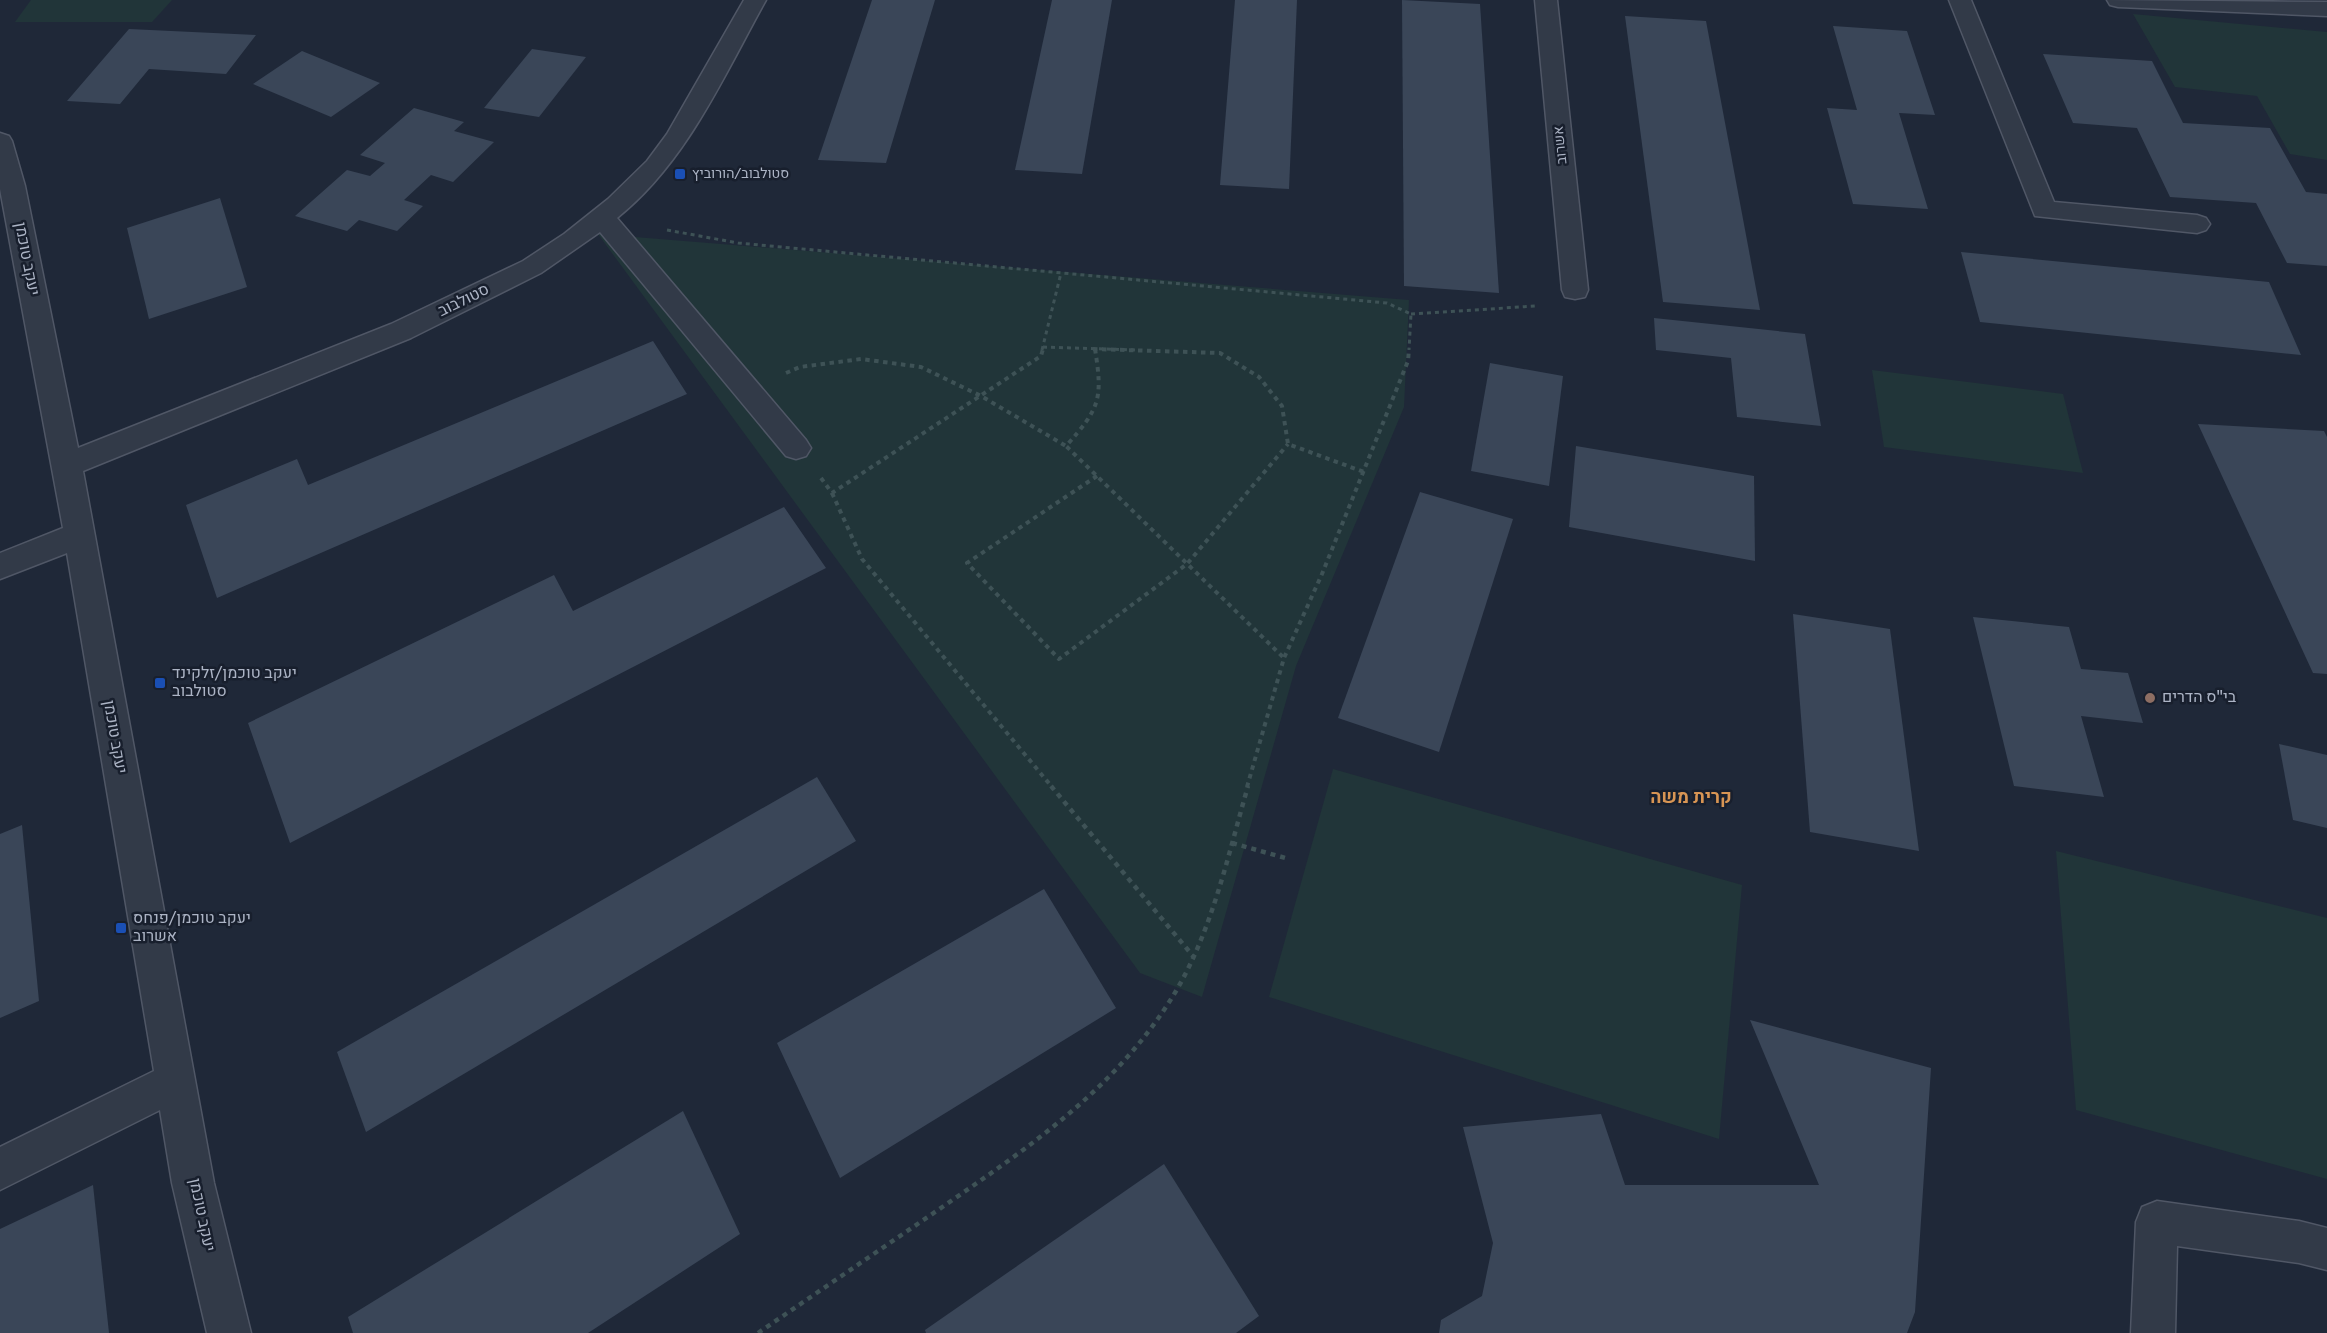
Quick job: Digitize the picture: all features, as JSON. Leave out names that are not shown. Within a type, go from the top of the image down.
[{"type":"street","name":"סטולבוב","points":[[67,465],[401,331],[532,267],[609,211],[657,167],[678,136],[754,0]]},
{"type":"street","name":"אשרוב","points":[[1546,0],[1575,290]]},
{"type":"street","points":[[1960,0],[2044,210],[2197,224]]},
{"type":"street","points":[[2118,0],[2327,9]]},
{"type":"street","name":"יעקב טוכמן","points":[[0,141],[6,188],[67,465],[193,1183],[230,1333]]},
{"type":"street","points":[[609,211],[747,390],[796,448]]},
{"type":"street","points":[[0,566],[78,535]]},
{"type":"street","points":[[0,1168],[175,1081]]},
{"type":"street","points":[[2153,1333],[2157,1222],[2299,1242],[2327,1249]]},
{"type":"path","points":[[609,211],[650,227],[738,243],[1387,303],[1411,314],[1546,304],[1575,290]]},
{"type":"path","points":[[832,493],[1041,356],[1061,273]]},
{"type":"path","points":[[758,1333],[1042,1138],[1096,1092],[1147,1036],[1178,989],[1208,926],[1284,658],[1322,574],[1408,361],[1411,314]]},
{"type":"path","points":[[1044,347],[1220,353],[1259,376],[1282,406],[1288,444],[1187,564],[1059,660],[966,563],[1097,476]]},
{"type":"path","points":[[1066,446],[1090,419],[1101,385],[1095,348]]},
{"type":"path","points":[[747,390],[800,367],[861,359],[921,367],[981,396],[1066,446],[1284,658]]},
{"type":"path","points":[[1288,444],[1364,472]]},
{"type":"path","points":[[796,448],[832,493],[862,560],[1193,956]]},
{"type":"path","points":[[1232,843],[1289,859]]},
{"type":"green space","points":[[31,0],[172,0],[152,22],[15,22]]},
{"type":"green space","points":[[2133,14],[2327,32],[2327,160],[2290,154],[2257,96],[2175,87]]},
{"type":"green space","points":[[598,234],[1409,300],[1404,407],[1296,666],[1202,997],[1140,973]]},
{"type":"green space","points":[[1872,370],[2063,394],[2083,473],[1884,447]]},
{"type":"green space","points":[[1333,769],[1742,885],[1719,1139],[1269,997]]},
{"type":"green space","points":[[2056,851],[2327,918],[2327,1179],[2076,1110]]},
{"type":"building","points":[[872,0],[935,0],[886,163],[818,160]]},
{"type":"building","points":[[1052,0],[1112,0],[1082,174],[1015,170]]},
{"type":"building","points":[[1235,0],[1297,0],[1289,189],[1220,185]]},
{"type":"building","points":[[1402,0],[1480,4],[1499,293],[1404,286]]},
{"type":"building","points":[[1625,16],[1706,21],[1760,310],[1663,302]]},
{"type":"building","points":[[1833,26],[1907,31],[1935,115],[1899,113],[1928,209],[1853,204],[1827,108],[1857,110]]},
{"type":"building","points":[[129,29],[256,35],[226,74],[149,69],[120,104],[67,101]]},
{"type":"building","points":[[532,49],[586,57],[539,117],[484,108]]},
{"type":"building","points":[[302,51],[380,83],[331,117],[253,84]]},
{"type":"building","points":[[2043,54],[2152,61],[2183,123],[2270,128],[2306,192],[2327,194],[2327,266],[2287,263],[2256,203],[2170,197],[2137,128],[2073,123]]},
{"type":"building","points":[[414,108],[464,122],[454,131],[494,142],[453,182],[431,175],[404,200],[423,206],[397,231],[359,220],[347,231],[295,216],[347,170],[370,176],[385,163],[360,155]]},
{"type":"building","points":[[220,198],[247,287],[149,319],[127,228]]},
{"type":"building","points":[[1961,252],[2269,282],[2301,355],[1980,322]]},
{"type":"building","points":[[1654,318],[1805,334],[1821,426],[1737,417],[1731,358],[1656,350]]},
{"type":"building","points":[[653,341],[687,394],[217,598],[186,505],[297,459],[308,485]]},
{"type":"building","points":[[1490,363],[1563,376],[1549,486],[1471,471]]},
{"type":"building","points":[[2198,424],[2324,431],[2327,437],[2327,674],[2313,673]]},
{"type":"building","points":[[1576,446],[1754,476],[1755,561],[1569,527]]},
{"type":"building","points":[[1420,492],[1513,519],[1439,752],[1338,718]]},
{"type":"building","points":[[784,507],[826,568],[290,843],[248,723],[554,575],[573,611]]},
{"type":"building","points":[[1793,614],[1890,629],[1919,851],[1810,832]]},
{"type":"building","points":[[1973,617],[2069,627],[2081,669],[2128,673],[2143,723],[2081,716],[2104,797],[2014,786]]},
{"type":"building","points":[[2279,744],[2327,755],[2327,828],[2293,820]]},
{"type":"building","points":[[817,777],[856,841],[366,1132],[337,1052]]},
{"type":"building","points":[[22,825],[39,1001],[0,1018],[0,834]]},
{"type":"building","points":[[1044,889],[1116,1008],[840,1178],[777,1043]]},
{"type":"building","points":[[1750,1020],[1931,1068],[1915,1312],[1907,1333],[1439,1333],[1441,1320],[1482,1296],[1493,1243],[1463,1127],[1601,1114],[1625,1185],[1819,1185]]},
{"type":"building","points":[[683,1111],[740,1234],[588,1333],[353,1333],[348,1317]]},
{"type":"building","points":[[1164,1164],[1259,1316],[1236,1333],[926,1333],[925,1330]]},
{"type":"building","points":[[93,1185],[109,1333],[0,1333],[0,1229]]},
{"type":"place","name":"סטולבוב/הורוביץ","points":[[680,174]]},
{"type":"place","name":"יעקב טוכמן/זלקינד סטולבוב","points":[[160,683]]},
{"type":"place","name":"בי\"ס הדרים","points":[[2150,698]]},
{"type":"place","name":"יעקב טוכמן/פנחס אשרוב","points":[[121,928]]},
{"type":"district","name":"קרית משה","points":[[1691,798]]}]
